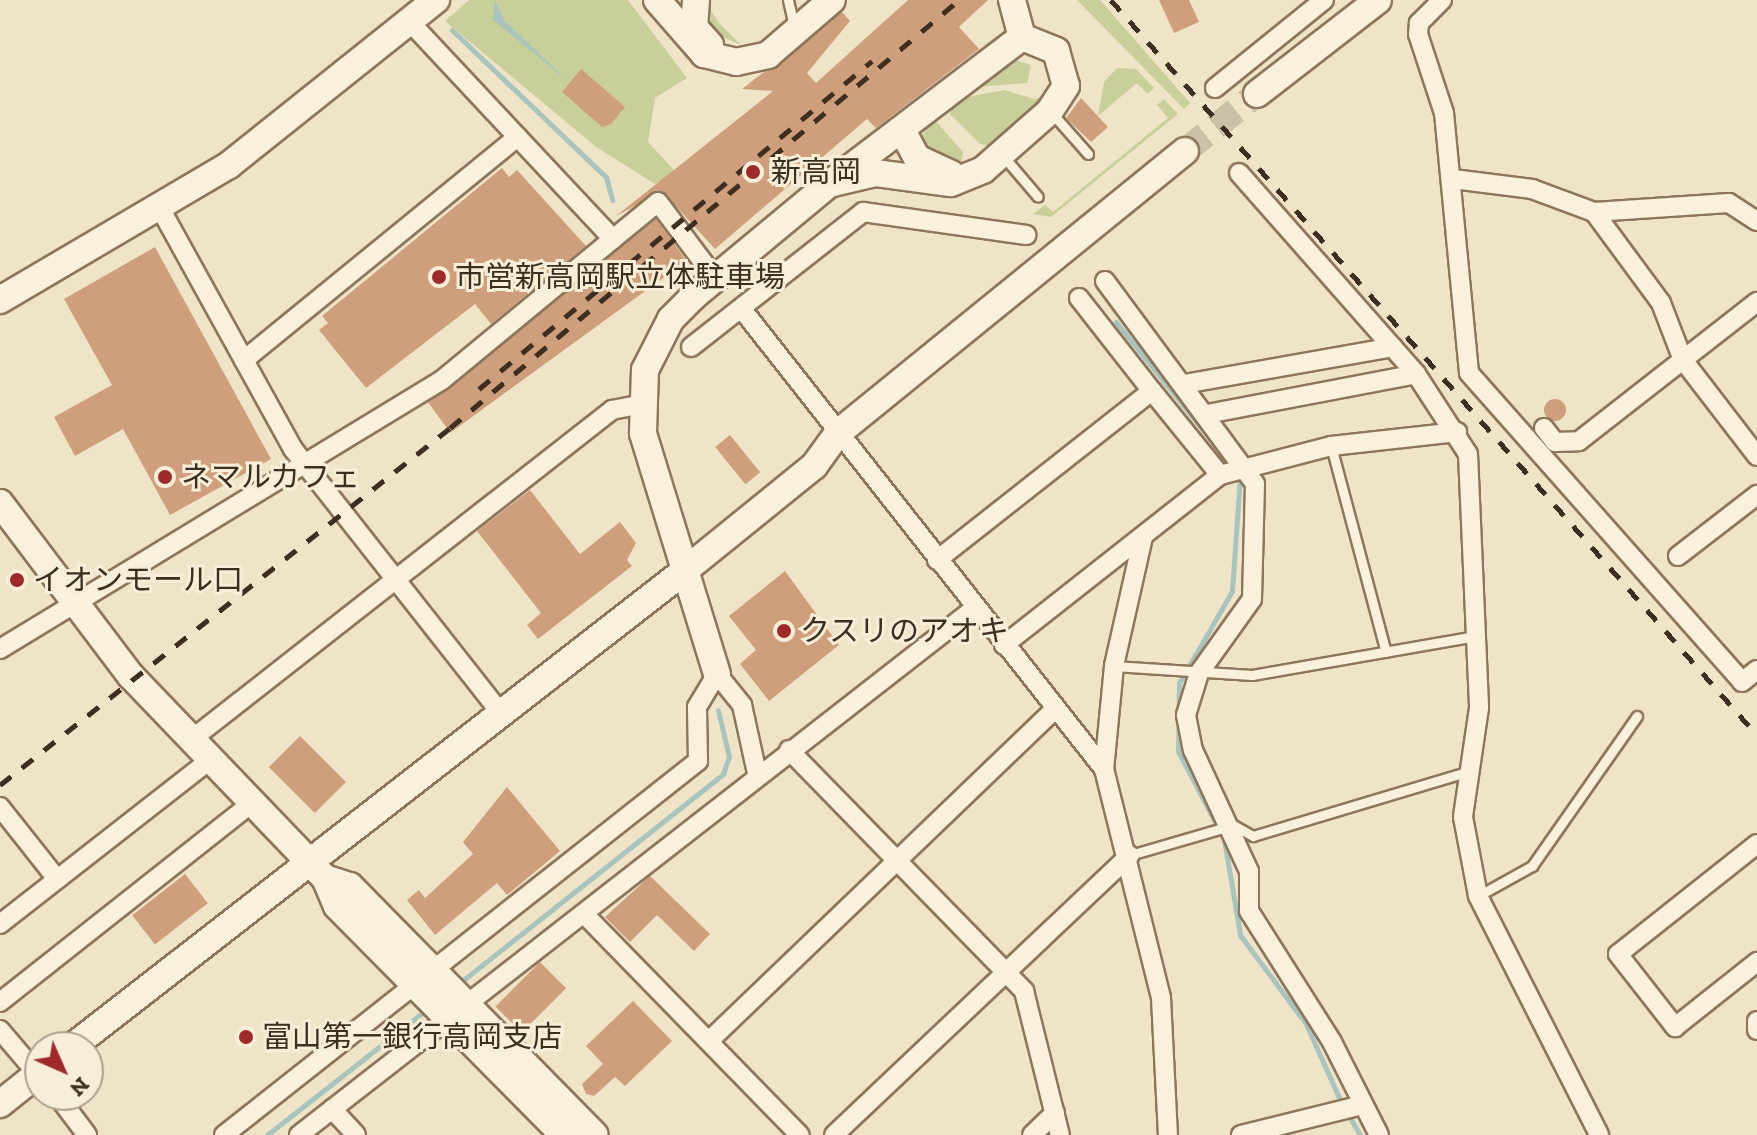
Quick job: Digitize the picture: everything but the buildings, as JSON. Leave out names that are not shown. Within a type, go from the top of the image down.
[{"type":"street","points":[[0,300],[160,208],[264,138],[436,0]]},
{"type":"street","points":[[657,0],[704,54],[736,62],[768,55],[832,0]]},
{"type":"street","points":[[696,0],[694,27],[736,62]]},
{"type":"street","points":[[1012,0],[1022,37]]},
{"type":"street","points":[[1215,88],[1324,0]]},
{"type":"street","points":[[1257,94],[1378,0]]},
{"type":"street","points":[[1442,0],[1419,23],[1418,34],[1444,113],[1453,179],[1469,373],[1742,682],[1757,670]]},
{"type":"street","points":[[411,23],[613,239]]},
{"type":"street","points":[[829,184],[875,173],[950,183],[992,162],[1050,111],[1066,86],[1063,60],[1045,43],[1022,37]]},
{"type":"street","points":[[757,773],[742,705],[717,674],[683,572],[638,405],[655,344],[715,278],[829,184],[903,132],[1022,37]]},
{"type":"street","points":[[903,132],[917,158],[936,170],[992,162]]},
{"type":"street","points":[[244,360],[517,137]]},
{"type":"street","points":[[94,1031],[318,871],[499,711],[683,572],[814,466],[838,433],[1185,151]]},
{"type":"street","points":[[1239,173],[1416,374],[1457,432],[1468,454],[1479,708],[1463,817],[1478,896],[1599,1135]]},
{"type":"street","points":[[1453,179],[1532,189],[1594,212],[1729,203],[1757,221]]},
{"type":"street","points":[[0,649],[442,380],[658,202],[715,278]]},
{"type":"street","points":[[160,208],[304,464],[499,711]]},
{"type":"street","points":[[691,347],[863,212],[1026,235]]},
{"type":"street","points":[[1594,212],[1661,303],[1683,360],[1757,456]]},
{"type":"street","points":[[1105,281],[1246,466],[1255,484],[1252,599],[1199,673],[1186,715],[1193,750],[1233,825],[1249,871],[1249,911],[1332,1042],[1379,1135]]},
{"type":"street","points":[[1079,298],[1222,475]]},
{"type":"street","points":[[1544,428],[1555,442],[1579,441],[1757,302]]},
{"type":"street","points":[[741,308],[1054,710],[1104,769]]},
{"type":"street","points":[[1184,384],[1393,347]]},
{"type":"street","points":[[1207,414],[1416,374]]},
{"type":"street","points":[[937,560],[1152,391]]},
{"type":"street","points":[[192,739],[612,410],[638,405]]},
{"type":"street","points":[[1004,645],[1222,475],[1246,466],[1331,446],[1457,432]]},
{"type":"street","points":[[1678,556],[1757,495]]},
{"type":"street","points":[[0,503],[72,607],[318,871],[337,906],[443,994],[595,1135]]},
{"type":"street","points":[[1143,537],[1114,666],[1104,769],[1130,855],[1161,998],[1168,1135]]},
{"type":"street","points":[[224,1135],[443,994],[586,916],[757,773],[975,608]]},
{"type":"street","points":[[299,1135],[332,1109],[443,994],[698,761],[697,707],[717,674]]},
{"type":"street","points":[[710,1040],[1054,710]]},
{"type":"street","points":[[789,750],[894,862],[1024,991],[1060,1135]]},
{"type":"street","points":[[0,924],[211,759]]},
{"type":"street","points":[[0,1002],[253,802]]},
{"type":"street","points":[[0,807],[57,879]]},
{"type":"street","points":[[1757,844],[1618,954],[1675,1027],[1757,962]]},
{"type":"street","points":[[834,1135],[1130,855]]},
{"type":"street","points":[[586,916],[800,1135]]},
{"type":"street","points":[[443,994],[564,1135]]},
{"type":"street","points":[[1757,1021],[1757,1030]]},
{"type":"street","points":[[0,1030],[24,1057]]},
{"type":"street","points":[[0,1104],[24,1086]]},
{"type":"street","points":[[1241,1135],[1275,1132],[1362,1105]]},
{"type":"street","points":[[332,1109],[356,1135]]},
{"type":"street","points":[[69,1111],[87,1135]]},
{"type":"street","points":[[1032,1135],[1055,1113]]},
{"type":"lane","points":[[788,0],[797,17],[789,38]]},
{"type":"lane","points":[[1050,111],[1088,154]]},
{"type":"lane","points":[[992,162],[1038,197]]},
{"type":"lane","points":[[1331,446],[1386,652]]},
{"type":"lane","points":[[1114,666],[1252,675],[1476,636]]},
{"type":"lane","points":[[1478,896],[1532,866],[1637,716]]},
{"type":"lane","points":[[1130,855],[1233,825],[1253,836],[1469,771]]},
{"type":"green space","points":[[469,0],[628,0],[687,78],[655,98],[648,142],[677,173],[655,184],[596,147],[445,21]]},
{"type":"green space","points":[[1077,0],[1100,0],[1190,103],[1184,109]]},
{"type":"green space","points":[[706,3],[719,23],[741,45],[708,30]]},
{"type":"green space","points":[[1004,57],[1031,65],[1027,83],[977,87]]},
{"type":"green space","points":[[1117,68],[1136,69],[1154,88],[1147,94],[1137,83],[1098,116],[1104,82]]},
{"type":"green space","points":[[1004,90],[1034,99],[1052,94],[993,146],[980,144],[950,114],[952,100]]},
{"type":"green space","points":[[1164,99],[1178,114],[1051,217],[1033,214],[1045,205],[1053,212],[1168,118],[1157,105]]},
{"type":"green space","points":[[934,119],[963,152],[962,161],[930,155],[921,137]]},
{"type":"water","points":[[495,0],[504,20],[568,81],[493,20]]},
{"type":"waterway","points":[[452,30],[606,177],[612,200]]},
{"type":"waterway","points":[[1116,322],[1221,452]]},
{"type":"waterway","points":[[1240,476],[1232,591],[1179,683],[1178,751],[1224,839],[1240,935],[1306,1024],[1342,1104]]},
{"type":"waterway","points":[[457,985],[723,774],[729,757],[718,710]]},
{"type":"waterway","points":[[267,1135],[427,1009]]},
{"type":"waterway","points":[[1347,1113],[1360,1135]]},
{"type":"tunnel","points":[[1185,151],[1257,94]]},
{"type":"railway","points":[[0,785],[450,428],[959,0]]},
{"type":"railway","points":[[1111,0],[1757,735]]},
{"type":"railway","points":[[479,389],[872,61]]},
{"type":"place","name":"新高岡","points":[[753,172]]},
{"type":"place","name":"市営新高岡駅立体駐車場","points":[[439,277]]},
{"type":"place","name":"ネマルカフェ","points":[[165,477]]},
{"type":"place","name":"イオンモール口","points":[[17,580]]},
{"type":"place","name":"クスリのアオキ","points":[[784,631]]},
{"type":"place","name":"富山第一銀行高岡支店","points":[[246,1037]]}]
